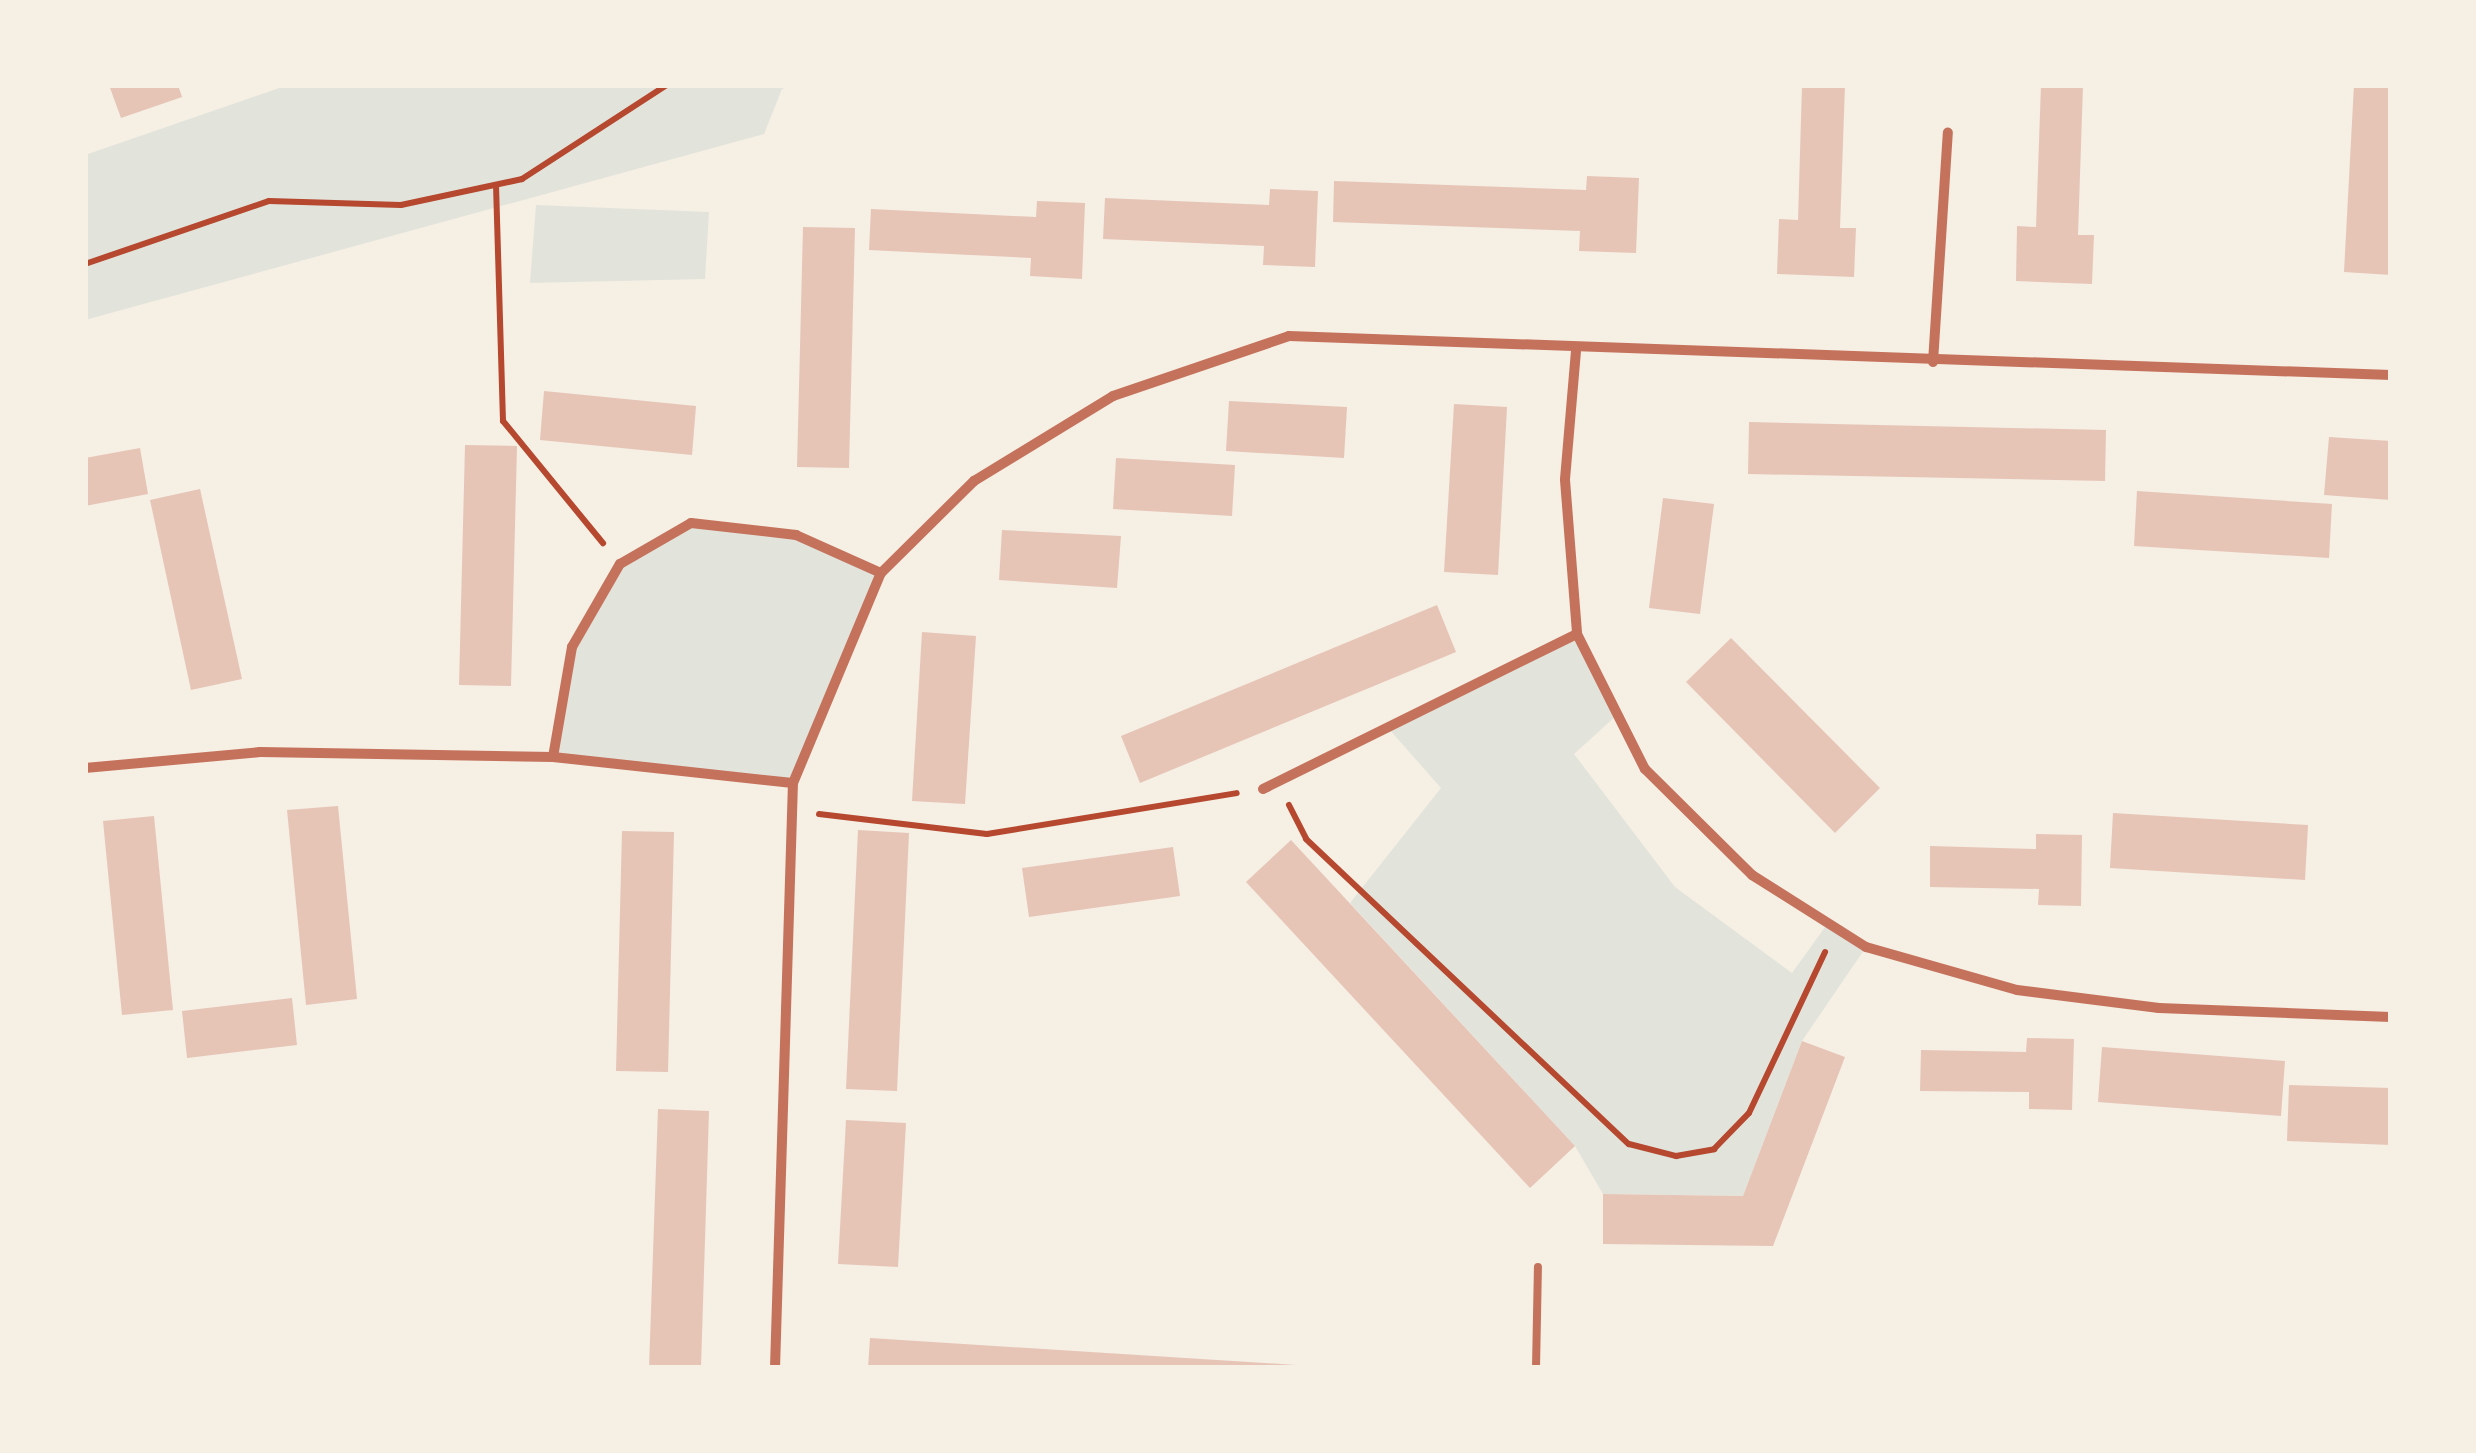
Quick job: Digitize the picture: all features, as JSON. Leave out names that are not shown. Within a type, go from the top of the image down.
[{"type":"street","points":[[1933,362],[1948,132]]},
{"type":"street","points":[[775,1368],[792,783],[881,573],[974,481],[1113,396],[1289,336],[1576,352],[2391,376]]},
{"type":"street","points":[[1576,352],[1565,480],[1577,634],[1645,769],[1752,875],[1866,947],[2017,990],[2159,1008],[2391,1017]]},
{"type":"street","points":[[553,757],[572,647],[620,564],[691,523],[796,535],[881,573]]},
{"type":"street","points":[[1263,789],[1577,634]]},
{"type":"street","points":[[85,768],[260,752],[553,757],[792,783]]},
{"type":"lane","points":[[1536,1368],[1538,1267]]},
{"type":"path","points":[[85,264],[269,202],[401,205],[522,179],[668,85]]},
{"type":"path","points":[[496,185],[503,421],[620,564]]},
{"type":"path","points":[[1278,782],[1306,839],[1575,1101],[1629,1144],[1660,1152],[1714,1149],[1748,1113],[1836,928]]},
{"type":"path","points":[[792,810],[987,834],[1263,789]]},
{"type":"shaded area","points":[[288,85],[798,85],[782,89],[764,134],[85,320],[85,155]]},
{"type":"shaded area","points":[[536,205],[709,212],[705,279],[530,283]]},
{"type":"shaded area","points":[[691,523],[796,535],[881,573],[793,783],[553,757],[572,647],[620,564]]},
{"type":"shaded area","points":[[1577,634],[1617,715],[1574,754],[1675,887],[1792,973],[1828,923],[1866,947],[1802,1041],[1743,1196],[1603,1194],[1575,1146],[1350,903],[1441,788],[1389,729]]},
{"type":"building","points":[[109,85],[178,85],[182,97],[121,118]]},
{"type":"building","points":[[1802,85],[1845,85],[1840,228],[1856,228],[1854,277],[1777,274],[1779,219],[1798,220]]},
{"type":"building","points":[[2041,85],[2083,85],[2078,235],[2094,235],[2092,284],[2016,281],[2017,226],[2036,227]]},
{"type":"building","points":[[2354,85],[2391,85],[2391,275],[2344,272]]},
{"type":"building","points":[[1587,176],[1639,178],[1636,253],[1579,251],[1580,231],[1333,222],[1334,181],[1586,190]]},
{"type":"building","points":[[1270,189],[1318,191],[1315,267],[1263,265],[1264,246],[1103,239],[1105,198],[1269,205]]},
{"type":"building","points":[[1037,201],[1085,203],[1082,279],[1030,276],[1031,258],[869,250],[871,209],[1036,217]]},
{"type":"building","points":[[803,227],[855,228],[849,468],[797,467]]},
{"type":"building","points":[[544,391],[696,406],[692,455],[540,440]]},
{"type":"building","points":[[1229,401],[1347,407],[1344,458],[1226,451]]},
{"type":"building","points":[[1454,404],[1507,407],[1498,575],[1444,572]]},
{"type":"building","points":[[1749,422],[2106,430],[2105,481],[1748,474]]},
{"type":"building","points":[[2329,437],[2391,441],[2391,500],[2324,495]]},
{"type":"building","points":[[465,445],[517,446],[511,686],[459,685]]},
{"type":"building","points":[[140,448],[148,494],[85,506],[85,458]]},
{"type":"building","points":[[1116,458],[1235,465],[1232,516],[1113,509]]},
{"type":"building","points":[[200,489],[242,679],[191,690],[150,500]]},
{"type":"building","points":[[2137,491],[2332,504],[2329,558],[2134,546]]},
{"type":"building","points":[[1663,498],[1714,504],[1700,614],[1649,608]]},
{"type":"building","points":[[1002,530],[1121,536],[1117,588],[999,580]]},
{"type":"building","points":[[1437,605],[1456,652],[1140,783],[1121,736]]},
{"type":"building","points":[[922,632],[976,636],[965,804],[912,801]]},
{"type":"building","points":[[1731,638],[1880,788],[1835,833],[1686,682]]},
{"type":"building","points":[[338,806],[357,999],[306,1005],[287,810]]},
{"type":"building","points":[[2113,813],[2308,825],[2305,880],[2110,868]]},
{"type":"building","points":[[154,816],[173,1010],[122,1015],[103,821]]},
{"type":"building","points":[[858,830],[909,833],[897,1091],[846,1089]]},
{"type":"building","points":[[622,831],[674,832],[668,1072],[616,1071]]},
{"type":"building","points":[[2036,834],[2082,835],[2081,906],[2038,905],[2039,889],[1930,887],[1930,846],[2036,849]]},
{"type":"building","points":[[1291,840],[1575,1146],[1530,1188],[1246,882]]},
{"type":"building","points":[[1173,847],[1180,896],[1029,917],[1022,868]]},
{"type":"building","points":[[292,998],[297,1045],[187,1058],[182,1011]]},
{"type":"building","points":[[2027,1038],[2074,1039],[2072,1110],[2029,1109],[2029,1092],[1920,1091],[1921,1050],[2026,1052]]},
{"type":"building","points":[[1802,1041],[1845,1057],[1773,1246],[1603,1244],[1603,1194],[1743,1196]]},
{"type":"building","points":[[2102,1047],[2285,1061],[2281,1116],[2098,1102]]},
{"type":"building","points":[[2289,1085],[2391,1088],[2391,1145],[2287,1141]]},
{"type":"building","points":[[658,1109],[709,1111],[701,1368],[649,1368]]},
{"type":"building","points":[[846,1120],[906,1123],[898,1267],[838,1264]]},
{"type":"building","points":[[870,1338],[1296,1365],[1296,1368],[868,1368]]}]
